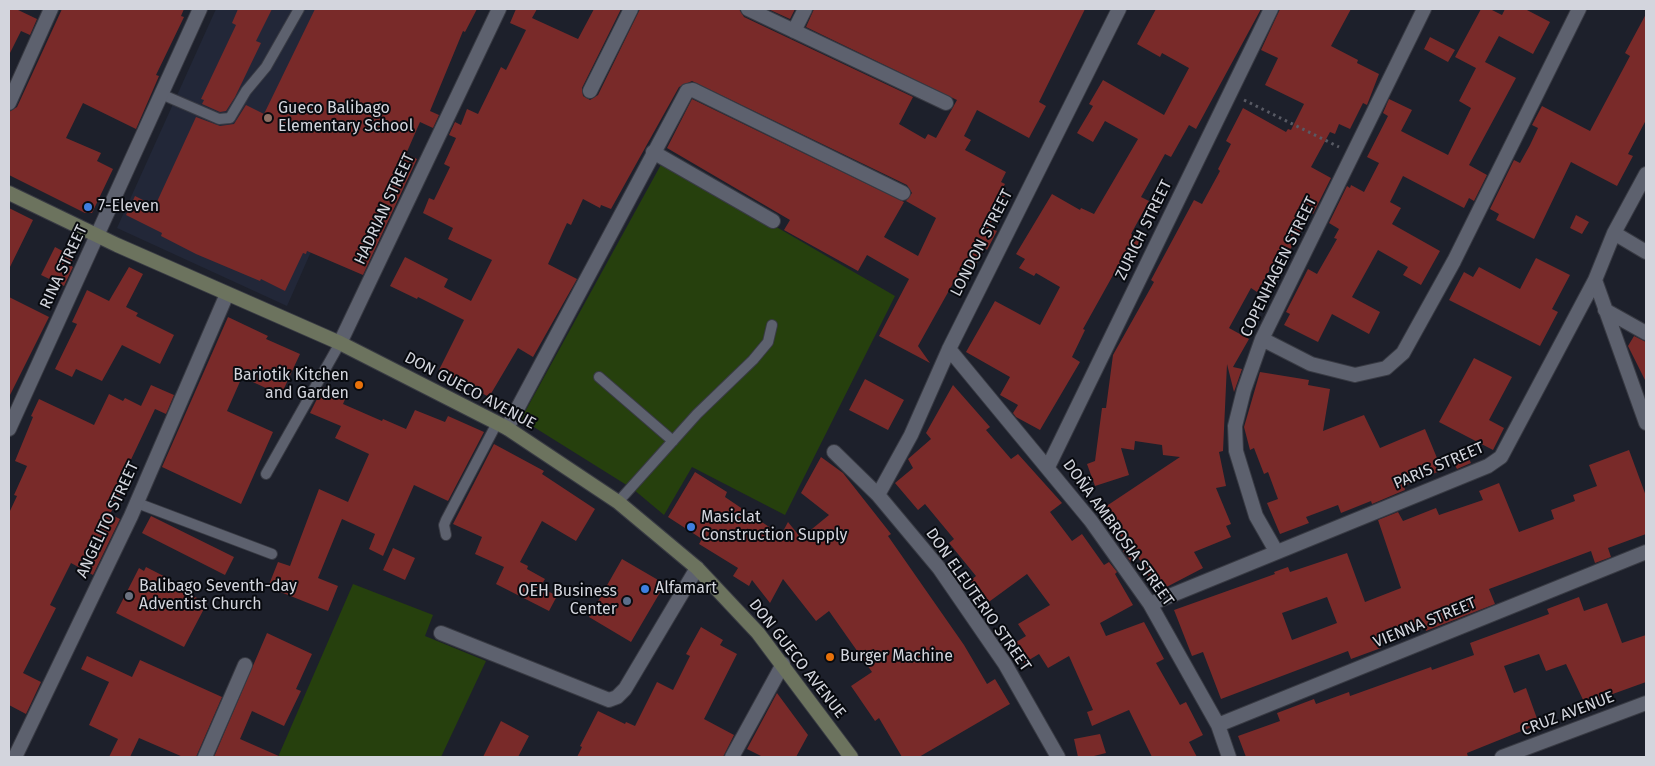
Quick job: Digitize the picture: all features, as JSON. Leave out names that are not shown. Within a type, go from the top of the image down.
[{"type":"main road","name":"DON GUECO AVENUE","points":[[9,193],[227,294],[340,343],[502,426],[618,502],[696,568],[758,633],[851,757]]},
{"type":"street","points":[[9,103],[51,9]]},
{"type":"street","name":"RINA STREET","points":[[9,429],[200,9]]},
{"type":"street","name":"HADRIAN STREET","points":[[340,343],[499,9]]},
{"type":"street","points":[[590,91],[631,9]]},
{"type":"street","points":[[748,9],[946,103]]},
{"type":"street","points":[[794,31],[805,9]]},
{"type":"street","name":"LONDON STREET","points":[[878,495],[911,434],[949,349],[1119,9]]},
{"type":"street","name":"ZURICH STREET","points":[[1048,467],[1271,9]]},
{"type":"street","name":"COPENHAGEN STREET","points":[[1276,551],[1256,516],[1236,451],[1235,426],[1244,390],[1262,339],[1424,9]]},
{"type":"street","points":[[1262,339],[1311,364],[1355,375],[1386,368],[1403,353],[1454,261],[1579,9]]},
{"type":"street","points":[[502,426],[683,95],[687,91],[692,90],[903,193]]},
{"type":"street","points":[[653,152],[772,221]]},
{"type":"street","name":"PARIS STREET","points":[[1150,604],[1488,466],[1501,457],[1595,280],[1614,233],[1646,174]]},
{"type":"street","points":[[1614,233],[1646,252]]},
{"type":"street","points":[[1595,280],[1646,424]]},
{"type":"street","name":"ANGELITO STREET","points":[[15,757],[137,503],[227,294]]},
{"type":"street","points":[[1605,310],[1646,333]]},
{"type":"street","name":"DOÑA AMBROSIA STREET","points":[[949,349],[1048,467],[1150,604],[1218,726],[1229,757]]},
{"type":"street","name":"DON ELEUTERIO STREET","points":[[834,452],[878,495],[939,568],[1005,664],[1058,757]]},
{"type":"street","name":"VIENNA STREET","points":[[1218,726],[1646,552]]},
{"type":"street","points":[[441,633],[609,700],[617,697],[625,689],[696,568]]},
{"type":"street","points":[[732,757],[783,664]]},
{"type":"street","points":[[205,757],[245,665]]},
{"type":"street","name":"CRUZ AVENUE","points":[[1502,757],[1646,702]]},
{"type":"lane","points":[[161,94],[219,119],[230,118],[246,91],[266,67],[299,9]]},
{"type":"lane","points":[[618,502],[697,414],[753,360],[768,342],[772,325]]},
{"type":"lane","points":[[266,474],[340,343]]},
{"type":"lane","points":[[599,377],[672,441]]},
{"type":"lane","points":[[446,535],[444,525],[446,520],[502,426]]},
{"type":"lane","points":[[137,503],[272,554]]},
{"type":"path","points":[[1231,92],[1353,154]]},
{"type":"shaded area","name":"Gueco Balibago Elementary School","points":[[216,9],[418,9],[287,306],[117,228]]},
{"type":"green space","points":[[663,161],[895,296],[785,515],[692,467],[664,515],[633,489],[521,419]]},
{"type":"green space","points":[[353,584],[433,615],[425,636],[486,661],[441,757],[278,757]]},
{"type":"building","points":[[9,9],[16,9],[37,19],[30,35],[21,31],[9,55]]},
{"type":"building","points":[[62,9],[184,9],[181,16],[184,17],[156,75],[159,76],[136,129],[83,103],[66,138],[101,153],[97,161],[113,169],[92,213],[85,213],[9,175],[9,112],[17,107]]},
{"type":"building","points":[[238,9],[272,9],[256,41],[261,43],[235,97],[226,111],[220,112],[202,104],[204,100],[201,99],[236,25],[232,23]]},
{"type":"building","name":"Gueco Balibago Elementary School","points":[[315,9],[477,9],[465,32],[463,31],[430,111],[439,115],[433,128],[420,122],[406,154],[417,159],[363,275],[307,251],[306,254],[303,253],[285,291],[261,279],[260,281],[196,254],[161,236],[162,233],[126,215],[135,196],[155,206],[196,117],[220,126],[234,124],[246,105],[264,114]]},
{"type":"building","points":[[516,9],[537,9],[532,18],[578,39],[594,9],[621,9],[582,88],[583,96],[590,100],[598,95],[640,9],[739,9],[744,17],[913,97],[899,124],[925,139],[928,134],[936,138],[957,100],[806,27],[814,9],[1085,9],[1039,102],[1046,106],[1029,138],[977,110],[964,136],[971,140],[965,150],[1006,172],[1001,182],[1005,184],[1001,191],[1006,194],[989,227],[997,231],[987,250],[985,248],[966,283],[956,278],[918,346],[930,363],[879,336],[909,279],[867,255],[858,271],[784,230],[790,220],[667,148],[692,99],[904,202],[884,237],[918,256],[936,218],[906,201],[912,193],[907,185],[692,81],[679,87],[611,209],[601,205],[600,208],[583,199],[571,225],[567,223],[548,264],[577,279],[533,357],[518,348],[489,397],[439,370],[464,320],[418,297],[417,299],[390,286],[405,257],[448,279],[444,287],[471,301],[492,260],[448,239],[453,228],[423,213],[429,198],[434,200],[450,167],[444,164],[456,138],[449,135],[455,122],[461,125],[467,109],[478,114],[501,67],[506,70],[526,30],[510,23]]},
{"type":"building","points":[[768,9],[795,9],[790,19]]},
{"type":"building","points":[[1156,9],[1261,9],[1196,129],[1189,125],[1171,157],[1165,154],[1141,197],[1149,201],[1131,234],[1141,239],[1128,262],[1122,259],[1083,329],[1085,330],[1072,357],[1080,362],[1040,430],[1016,417],[1013,413],[1018,405],[1000,395],[1010,377],[966,352],[995,301],[1040,325],[1060,287],[1036,273],[1034,276],[1019,268],[1025,259],[1016,254],[1052,194],[1080,210],[1081,208],[1094,214],[1138,139],[1105,121],[1093,142],[1077,133],[1093,106],[1089,104],[1103,80],[1164,115],[1189,68],[1162,53],[1160,57],[1137,44]]},
{"type":"building","points":[[1280,9],[1351,9],[1331,46],[1358,60],[1357,63],[1379,74],[1367,105],[1363,103],[1350,129],[1339,124],[1335,134],[1330,132],[1311,167],[1331,178],[1313,214],[1311,213],[1283,262],[1276,259],[1257,292],[1251,288],[1229,328],[1249,339],[1233,367],[1242,369],[1234,392],[1227,364],[1223,451],[1219,452],[1226,486],[1216,488],[1231,524],[1226,526],[1231,537],[1194,552],[1203,568],[1157,592],[1138,557],[1131,562],[1123,551],[1128,547],[1102,509],[1180,457],[1163,455],[1162,445],[1135,441],[1134,450],[1121,448],[1129,475],[1095,486],[1087,464],[1095,461],[1102,408],[1106,408],[1113,355],[1154,282],[1151,280],[1194,200],[1202,204],[1220,171],[1218,169],[1231,144],[1226,141],[1243,108],[1286,132],[1288,129],[1291,130],[1304,104],[1265,85],[1278,58],[1261,50]]},
{"type":"building","points":[[1481,9],[1490,9],[1502,15],[1505,9],[1525,9],[1550,22],[1533,54],[1499,36],[1485,62],[1516,78],[1469,165],[1487,175],[1474,201],[1469,198],[1464,208],[1403,176],[1390,202],[1401,208],[1392,224],[1440,251],[1421,285],[1403,275],[1408,267],[1378,250],[1352,297],[1380,312],[1369,334],[1332,314],[1318,342],[1284,325],[1290,314],[1286,312],[1308,269],[1317,274],[1337,239],[1334,238],[1339,229],[1329,223],[1347,186],[1350,188],[1351,185],[1364,192],[1379,163],[1367,157],[1388,116],[1383,113],[1389,99],[1412,110],[1401,131],[1448,155],[1471,108],[1459,101],[1476,68],[1455,57]]},
{"type":"building","points":[[1646,14],[1646,120],[1628,154],[1633,156],[1617,186],[1571,162],[1534,239],[1496,220],[1499,214],[1490,209],[1514,160],[1520,163],[1530,145],[1538,128],[1532,125],[1542,106],[1590,131],[1630,56],[1625,53]]},
{"type":"building","points":[[1430,37],[1455,50],[1448,62],[1424,49]]},
{"type":"building","points":[[9,208],[33,220],[9,269]]},
{"type":"building","points":[[1576,215],[1589,222],[1582,234],[1570,228]]},
{"type":"building","points":[[55,247],[74,257],[70,265],[73,267],[64,286],[41,275]]},
{"type":"building","points":[[1536,258],[1570,275],[1552,309],[1558,312],[1540,346],[1449,300],[1464,272],[1473,277],[1479,267],[1520,289]]},
{"type":"building","points":[[129,267],[143,274],[126,307],[138,313],[136,316],[174,335],[160,364],[122,345],[102,381],[76,369],[72,377],[55,369],[77,324],[72,322],[87,290],[109,301]]},
{"type":"building","points":[[9,297],[49,317],[9,397]]},
{"type":"building","points":[[228,317],[268,336],[266,339],[300,354],[281,395],[242,377],[227,411],[273,432],[241,504],[162,467]]},
{"type":"building","points":[[1634,336],[1646,342],[1646,382],[1628,346]]},
{"type":"building","points":[[1474,358],[1512,377],[1489,420],[1504,428],[1493,450],[1439,422]]},
{"type":"building","points":[[1260,372],[1309,380],[1308,385],[1330,389],[1323,431],[1364,415],[1380,448],[1425,429],[1442,470],[1404,486],[1405,490],[1372,504],[1371,501],[1341,513],[1338,505],[1306,517],[1309,523],[1280,534],[1267,503],[1278,499],[1268,472],[1264,474],[1254,448],[1250,450],[1244,427]]},
{"type":"building","points":[[865,379],[904,400],[888,430],[849,410]]},
{"type":"building","points":[[151,385],[174,395],[166,414],[155,409],[118,487],[123,490],[110,514],[120,519],[93,575],[71,563],[50,605],[56,608],[23,673],[41,682],[26,714],[9,705],[9,513],[17,496],[14,495],[27,466],[15,461],[33,417],[31,416],[39,399],[94,425],[109,394],[123,401],[125,398],[141,406]]},
{"type":"building","points":[[953,385],[990,427],[986,430],[1011,459],[1018,454],[1062,503],[1050,512],[1072,541],[1082,534],[1104,565],[1109,562],[1117,572],[1115,574],[1133,605],[1100,623],[1106,636],[1144,622],[1164,659],[1156,663],[1180,705],[1186,702],[1203,735],[1189,742],[1197,757],[1152,757],[1129,710],[1092,726],[1087,712],[1093,710],[1069,656],[1048,668],[1039,654],[1024,663],[1013,644],[1026,636],[1018,624],[1050,605],[1027,574],[986,604],[970,581],[976,576],[949,543],[954,539],[925,504],[918,510],[895,483],[913,468],[908,459],[931,439],[926,433]]},
{"type":"building","points":[[323,387],[346,397],[343,404],[406,429],[415,410],[445,422],[448,416],[484,432],[448,501],[414,485],[383,556],[369,549],[375,534],[342,519],[318,578],[338,586],[328,611],[268,587],[278,562],[290,566],[319,489],[348,502],[369,454],[335,438],[341,426],[310,413]]},
{"type":"building","points":[[494,444],[544,471],[542,474],[595,509],[576,541],[542,521],[520,562],[528,566],[527,569],[545,579],[540,587],[557,596],[549,611],[496,584],[504,567],[475,554],[482,537],[453,524]]},
{"type":"building","points":[[1465,450],[1471,463],[1457,469],[1451,457]]},
{"type":"building","points":[[1629,450],[1646,496],[1646,534],[1608,548],[1611,557],[1595,563],[1591,551],[1489,589],[1495,604],[1426,631],[1425,626],[1379,644],[1381,648],[1351,659],[1348,651],[1221,699],[1203,652],[1192,656],[1174,610],[1275,574],[1274,572],[1288,567],[1290,572],[1347,553],[1365,602],[1401,588],[1378,520],[1398,512],[1403,521],[1436,508],[1439,515],[1483,500],[1479,491],[1499,483],[1519,532],[1554,519],[1551,510],[1575,501],[1573,495],[1597,486],[1589,465]],"holes":[[[1327,597],[1337,623],[1292,640],[1282,613]]]},
{"type":"building","points":[[821,457],[843,473],[891,534],[888,536],[964,645],[987,684],[995,679],[1010,704],[919,757],[902,757],[879,718],[875,721],[851,686],[872,672],[829,611],[816,621],[783,579],[770,603],[752,580],[749,586],[733,576],[738,568],[699,544],[702,539],[668,517],[695,472],[727,492],[725,497],[781,535],[788,522],[801,538],[829,515],[801,493]]},
{"type":"building","points":[[151,516],[234,557],[225,575],[142,533]]},
{"type":"building","points":[[393,548],[415,558],[405,580],[383,570]]},
{"type":"building","name":"OEH Business Center","points":[[622,559],[665,584],[631,642],[589,617]]},
{"type":"building","points":[[146,567],[193,591],[191,595],[207,603],[184,647],[116,613],[139,568],[144,571]]},
{"type":"building","points":[[1579,597],[1584,611],[1607,603],[1622,643],[1646,635],[1646,682],[1585,704],[1566,664],[1546,671],[1539,654],[1504,666],[1514,693],[1526,688],[1539,724],[1467,753],[1468,757],[1246,757],[1238,736],[1280,721],[1277,713],[1314,699],[1316,704],[1349,692],[1350,696],[1431,667],[1432,670],[1474,655],[1470,643],[1549,614],[1547,609]]},
{"type":"building","points":[[701,627],[723,640],[720,645],[737,654],[704,719],[734,735],[723,757],[577,757],[582,747],[580,746],[598,711],[625,724],[626,722],[635,726],[657,682],[673,690],[690,656],[686,654]]},
{"type":"building","points":[[267,633],[312,654],[296,689],[301,691],[284,726],[252,711],[240,739],[281,757],[214,757]]},
{"type":"building","points":[[87,656],[132,677],[140,660],[222,697],[196,757],[183,757],[139,738],[130,757],[109,757],[118,739],[89,725],[109,682],[81,669]]},
{"type":"building","points":[[777,693],[808,735],[796,757],[763,757],[747,749]]},
{"type":"building","points":[[501,721],[529,736],[518,757],[483,757]]},
{"type":"building","points":[[1100,734],[1106,753],[1090,757],[1078,757],[1074,739]]},
{"type":"place","name":"Gueco Balibago Elementary School","points":[[268,118]]},
{"type":"place","name":"7-Eleven","points":[[88,207]]},
{"type":"place","name":"Bariotik Kitchen and Garden","points":[[359,385]]},
{"type":"place","name":"Masiclat Construction Supply","points":[[691,527]]},
{"type":"place","name":"Alfamart","points":[[645,589]]},
{"type":"place","name":"Balibago Seventh-day Adventist Church","points":[[129,596]]},
{"type":"place","name":"OEH Business Center","points":[[627,601]]},
{"type":"place","name":"Burger Machine","points":[[830,657]]}]
